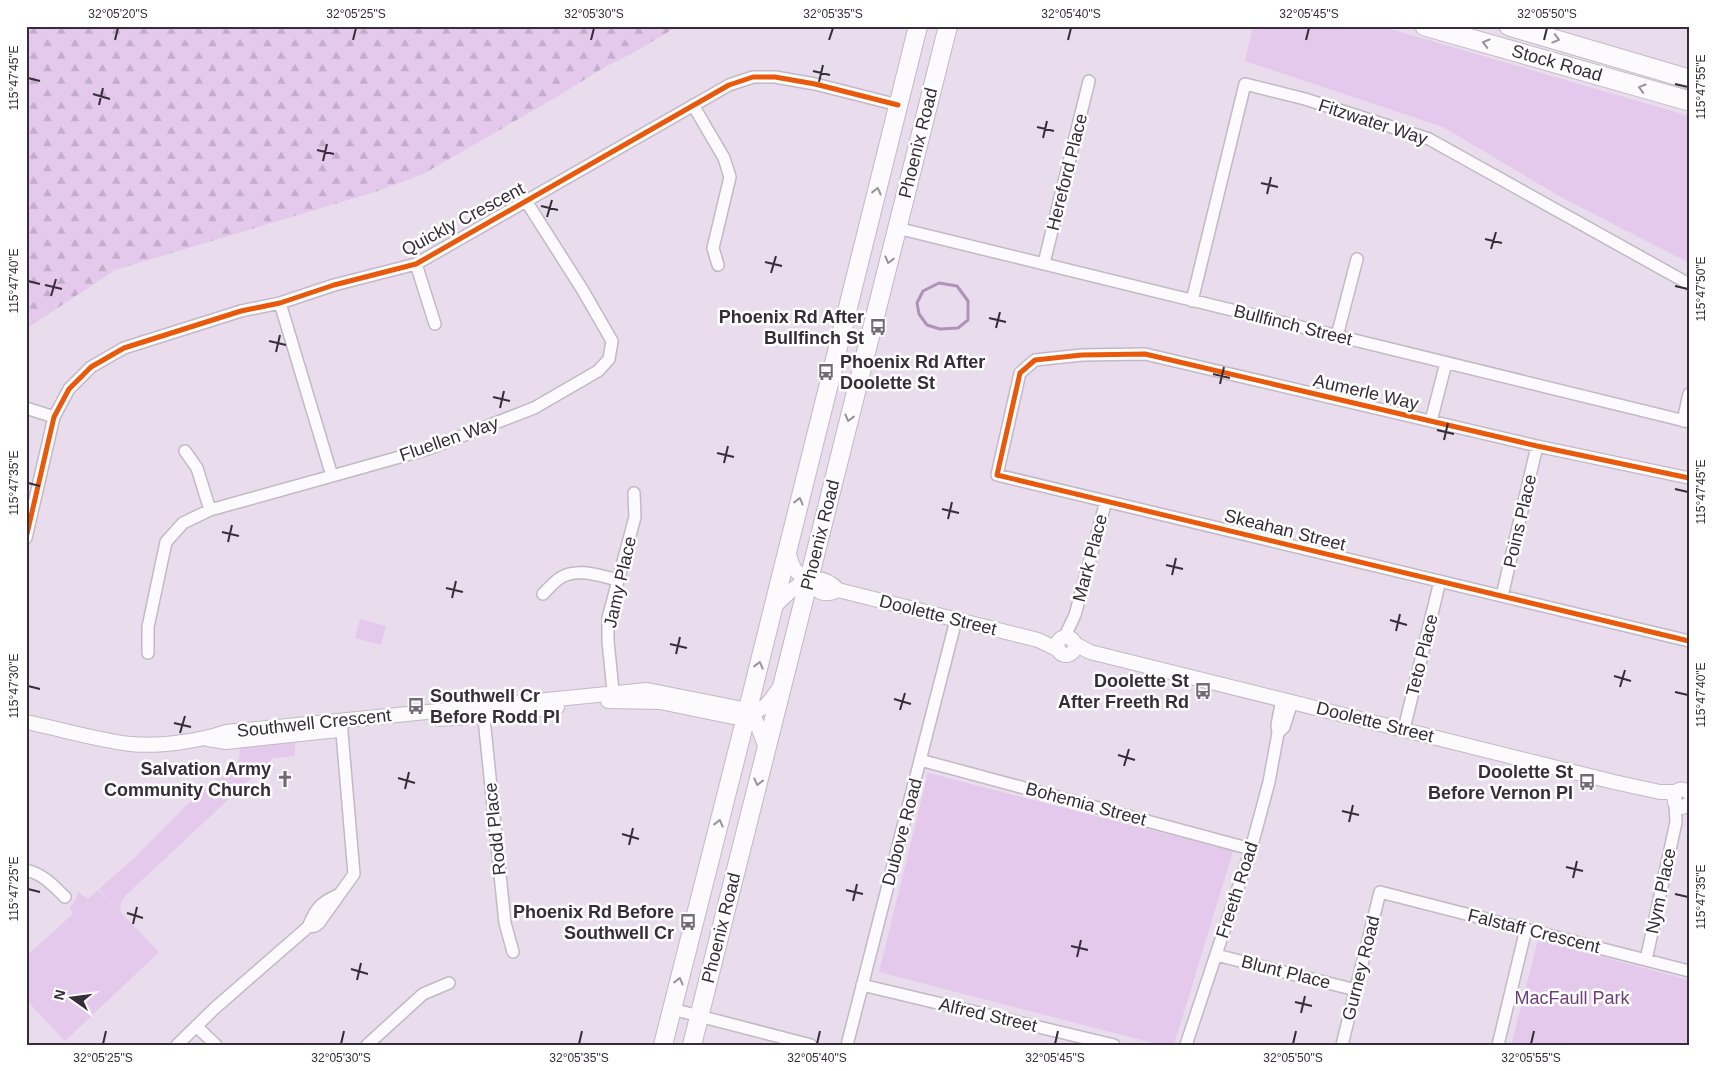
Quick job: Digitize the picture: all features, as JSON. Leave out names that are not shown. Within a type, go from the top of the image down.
[{"type":"highway","name":"Stock Road","points":[[1425,26],[1689,101]]},
{"type":"highway","name":"Stock Road","points":[[1509,26],[1689,79]]},
{"type":"main road","name":"Phoenix Road","points":[[663,1045],[748,713],[918,26]]},
{"type":"main road","name":"Phoenix Road","points":[[692,1045],[948,26]]},
{"type":"street","name":"Quickly Crescent","points":[[27,535],[54,417],[69,389],[91,367],[124,348],[241,311],[280,303],[334,285],[416,264],[729,85],[753,77],[775,77],[815,84],[898,105]]},
{"type":"street","name":"Hereford Place","points":[[1044,263],[1088,81]]},
{"type":"street","name":"Fitzwater Way","points":[[1192,301],[1245,84],[1304,99],[1429,139],[1689,284]]},
{"type":"street","points":[[693,105],[724,158],[730,177],[713,248],[718,265]]},
{"type":"street","name":"Fluellen Way","points":[[148,654],[148,626],[166,542],[183,523],[210,510],[428,449],[534,408],[598,371],[609,359],[612,341],[582,289],[526,201]]},
{"type":"street","name":"Bullfinch Street","points":[[897,228],[1686,422]]},
{"type":"street","points":[[1337,336],[1357,259]]},
{"type":"street","points":[[416,264],[435,324]]},
{"type":"street","points":[[280,303],[332,476]]},
{"type":"street","name":"Aumerle Way","points":[[1035,360],[1082,355],[1145,354],[1537,446],[1689,478]]},
{"type":"street","name":"Skeahan Street","points":[[1035,360],[1020,373],[996,475],[1689,641]]},
{"type":"street","points":[[1432,421],[1446,363]]},
{"type":"street","points":[[1686,422],[1689,394]]},
{"type":"street","points":[[26,408],[54,417]]},
{"type":"street","name":"Poins Place","points":[[1502,596],[1537,446]]},
{"type":"street","points":[[185,451],[197,468],[210,510]]},
{"type":"street","name":"Jamy Place","points":[[613,697],[608,618],[635,517],[634,493]]},
{"type":"street","name":"Mark Place","points":[[1067,644],[1106,501]]},
{"type":"street","points":[[773,608],[792,588],[808,581],[796,572],[788,549]]},
{"type":"street","points":[[543,594],[560,578],[570,573],[584,573],[618,580]]},
{"type":"street","name":"Doolette Street","points":[[808,581],[821,578],[833,584],[838,590],[1038,640],[1067,644],[1090,652],[1660,792],[1681,800]]},
{"type":"street","name":"Teto Place","points":[[1404,729],[1440,581]]},
{"type":"street","name":"Dubove Road","points":[[847,1045],[956,620]]},
{"type":"street","name":"Southwell Crescent","points":[[26,722],[132,744],[207,739],[226,742],[341,725],[434,719],[483,711],[613,697],[660,702],[740,717],[759,711],[767,705],[783,684]]},
{"type":"street","name":"Freeth Road","points":[[1186,1045],[1251,849],[1269,782],[1278,733],[1284,727],[1287,701]]},
{"type":"street","name":"Rodd Place","points":[[483,711],[505,923],[513,952]]},
{"type":"street","points":[[748,713],[756,720],[766,748]]},
{"type":"street","points":[[177,1045],[308,927],[315,910],[325,900],[338,895],[354,874],[341,725]]},
{"type":"street","name":"Bohemia Street","points":[[920,760],[1251,849]]},
{"type":"street","name":"Nym Place","points":[[1646,960],[1681,800]]},
{"type":"street","points":[[26,870],[36,872],[65,896]]},
{"type":"street","name":"Falstaff Crescent","points":[[1380,892],[1689,970]]},
{"type":"street","name":"Gurney Road","points":[[1342,1045],[1380,892]]},
{"type":"street","points":[[1498,1045],[1526,929]]},
{"type":"street","name":"Blunt Place","points":[[1216,955],[1356,990]]},
{"type":"street","points":[[367,1045],[422,994],[449,983]]},
{"type":"street","name":"Alfred Street","points":[[862,985],[1114,1045]]},
{"type":"street","points":[[672,1009],[811,1045]]},
{"type":"street","points":[[196,1026],[216,1045]]},
{"type":"green space","points":[[26,26],[678,26],[423,174],[378,191],[115,270],[26,329]]},
{"type":"green space","points":[[1253,26],[1380,26],[1689,116],[1689,263],[1559,196],[1443,127],[1245,61]]},
{"type":"green space","points":[[360,619],[386,626],[381,645],[355,638]]},
{"type":"green space","points":[[295,741],[295,756],[273,758],[125,896],[120,904],[121,913],[159,952],[65,1041],[26,1000],[26,956],[73,914],[70,908],[78,892],[88,899],[98,890],[110,901],[99,889],[132,860],[199,793],[239,761],[240,747]]},
{"type":"green space","points":[[928,773],[1233,851],[1174,1045],[1161,1045],[879,972]]},
{"type":"green space","name":"MacFaull Park","points":[[1538,940],[1689,980],[1689,1045],[1511,1045]]},
{"type":"waterway","points":[[939,283],[957,286],[968,301],[968,320],[958,328],[940,329],[927,325],[919,314],[917,303],[923,291],[939,283]]},
{"type":"cycle path","points":[[26,538],[54,417],[69,389],[91,367],[124,348],[241,311],[280,303],[334,285],[416,264],[729,85],[753,77],[775,77],[815,84],[898,105]]},
{"type":"cycle path","points":[[1689,478],[1537,446],[1145,354],[1082,355],[1035,360],[1020,373],[997,475],[1689,641]]},
{"type":"place","name":"Phoenix Rd After Bullfinch St","points":[[878,327]]},
{"type":"place","name":"Phoenix Rd After Doolette St","points":[[826,372]]},
{"type":"place","name":"Doolette St After Freeth Rd","points":[[1203,691]]},
{"type":"place","name":"Southwell Cr Before Rodd Pl","points":[[416,706]]},
{"type":"place","name":"Salvation Army Community Church","points":[[285,779]]},
{"type":"place","name":"Doolette St Before Vernon Pl","points":[[1587,782]]},
{"type":"place","name":"Phoenix Rd Before Southwell Cr","points":[[688,922]]}]
